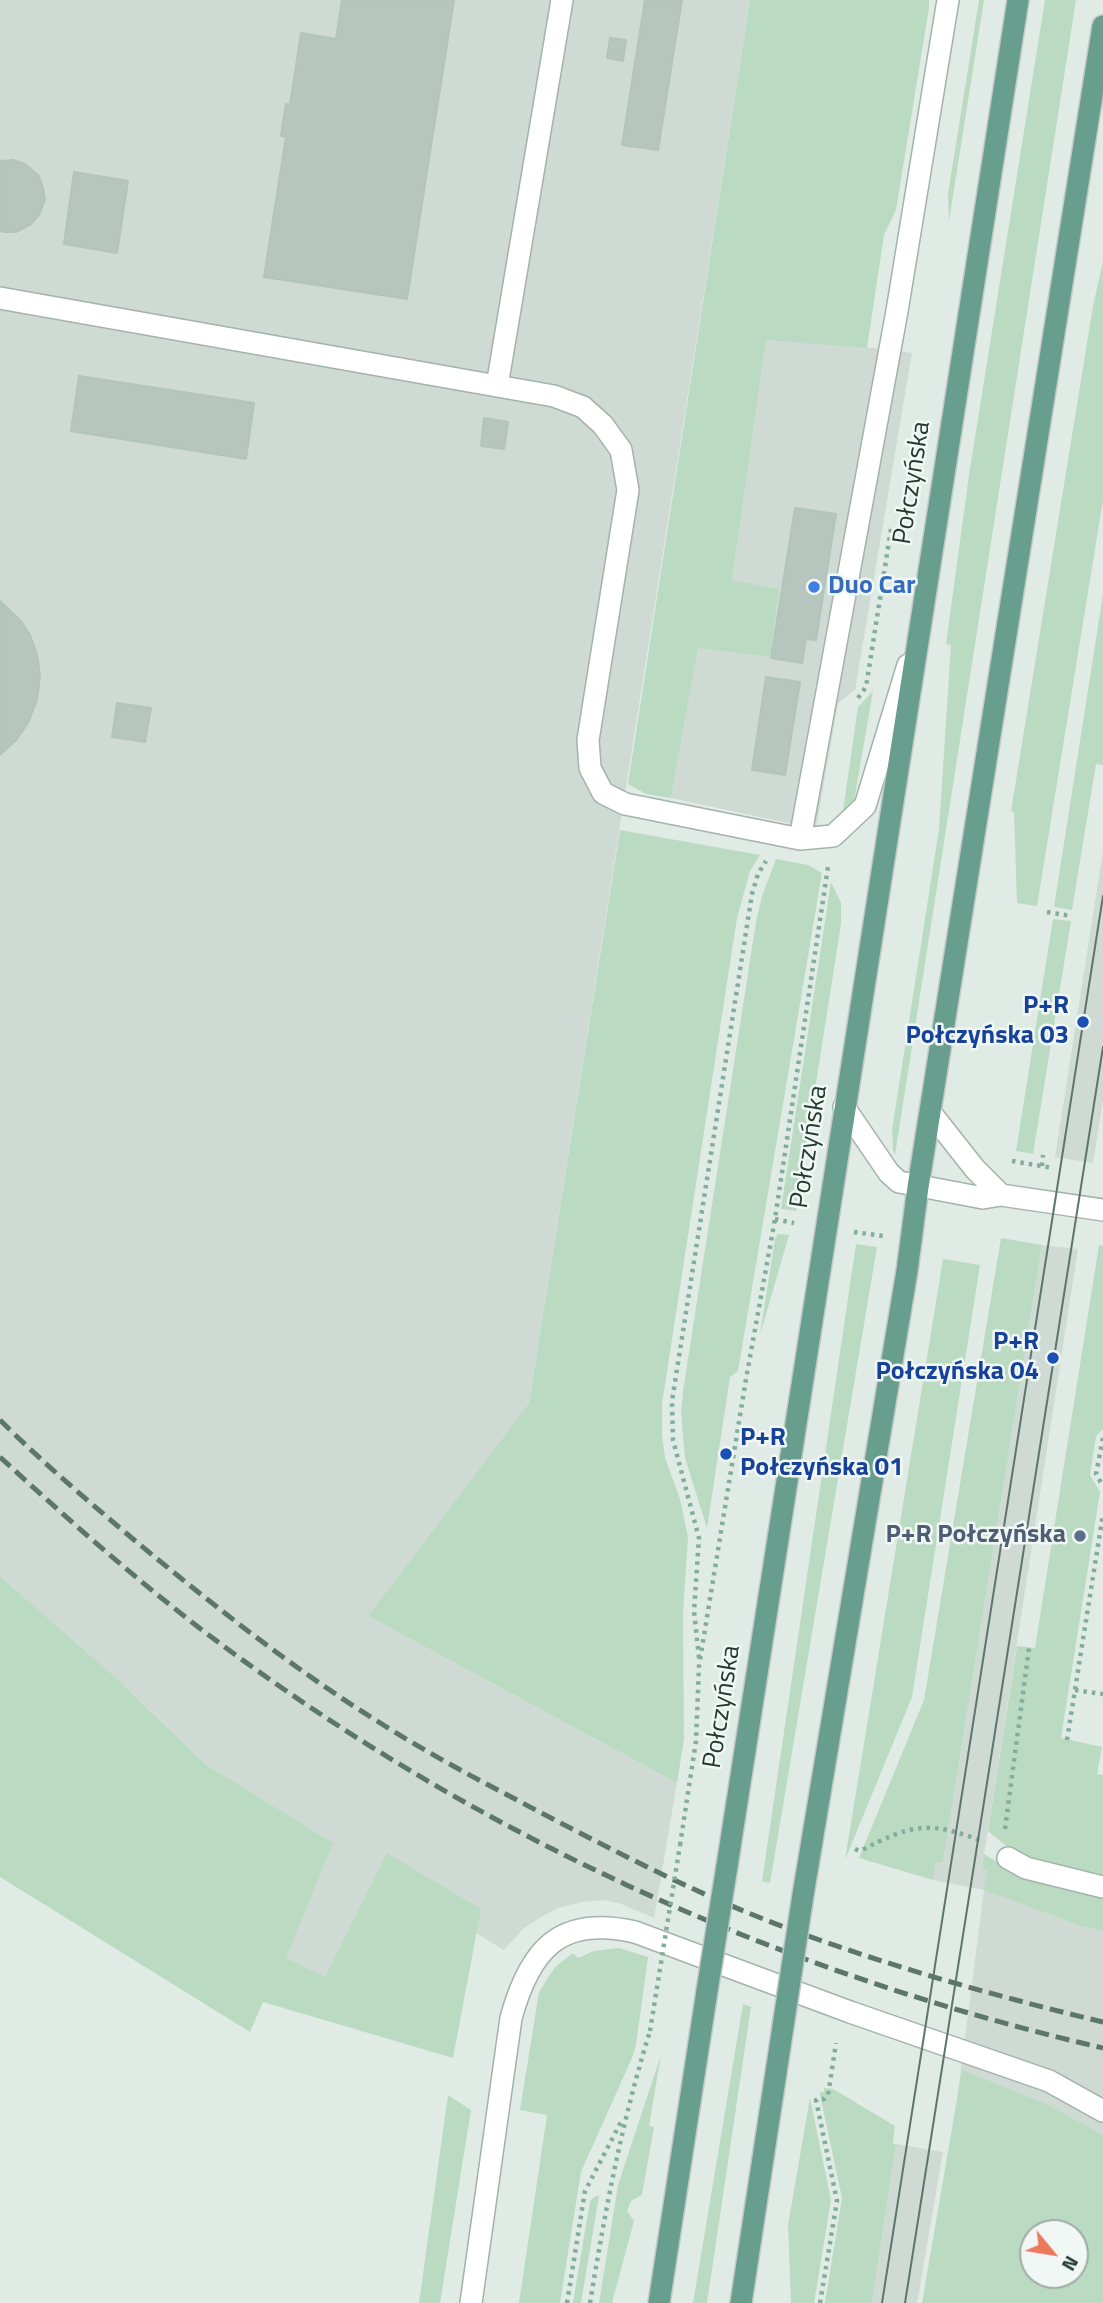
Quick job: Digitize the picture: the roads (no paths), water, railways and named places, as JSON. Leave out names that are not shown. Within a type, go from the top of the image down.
[{"type":"main road","name":"Połczyńska","points":[[659,2303],[1018,0]]},
{"type":"main road","points":[[741,2303],[803,1895],[907,1271],[918,1187],[1103,26]]},
{"type":"lane","points":[[497,386],[562,0]]},
{"type":"lane","points":[[800,839],[901,285],[948,0]]},
{"type":"lane","points":[[0,298],[554,396],[583,407],[603,425],[621,450],[628,489],[588,740],[590,768],[603,793],[625,804],[800,839],[832,836],[865,806],[919,626]]},
{"type":"lane","points":[[844,1107],[889,1173],[899,1182],[983,1198],[1001,1195],[1103,1210]]},
{"type":"lane","points":[[930,1112],[975,1169],[1001,1195]]},
{"type":"lane","points":[[1008,1858],[1026,1868],[1103,1887]]},
{"type":"lane","points":[[471,2303],[511,2018],[527,1972],[541,1954],[572,1930],[603,1927],[635,1932],[850,2012],[1049,2081],[1103,2111]]},
{"type":"tram line","points":[[882,2303],[1103,896]]},
{"type":"tram line","points":[[905,2303],[1103,1047]]},
{"type":"railway","points":[[0,1420],[116,1525],[256,1637],[352,1705],[405,1739],[468,1774],[667,1876],[784,1927],[942,1979],[1103,2022]]},
{"type":"railway","points":[[0,1457],[95,1542],[193,1623],[296,1697],[402,1766],[512,1828],[625,1884],[741,1934],[860,1978],[980,2016],[1103,2048]]},
{"type":"place","name":"Duo Car","points":[[814,587]]},
{"type":"place","name":"P+R Połczyńska 03","points":[[1083,1022]]},
{"type":"place","name":"P+R Połczyńska 04","points":[[1053,1358]]},
{"type":"place","name":"P+R Połczyńska 01","points":[[726,1454]]},
{"type":"place","name":"P+R Połczyńska","points":[[1080,1536]]}]
